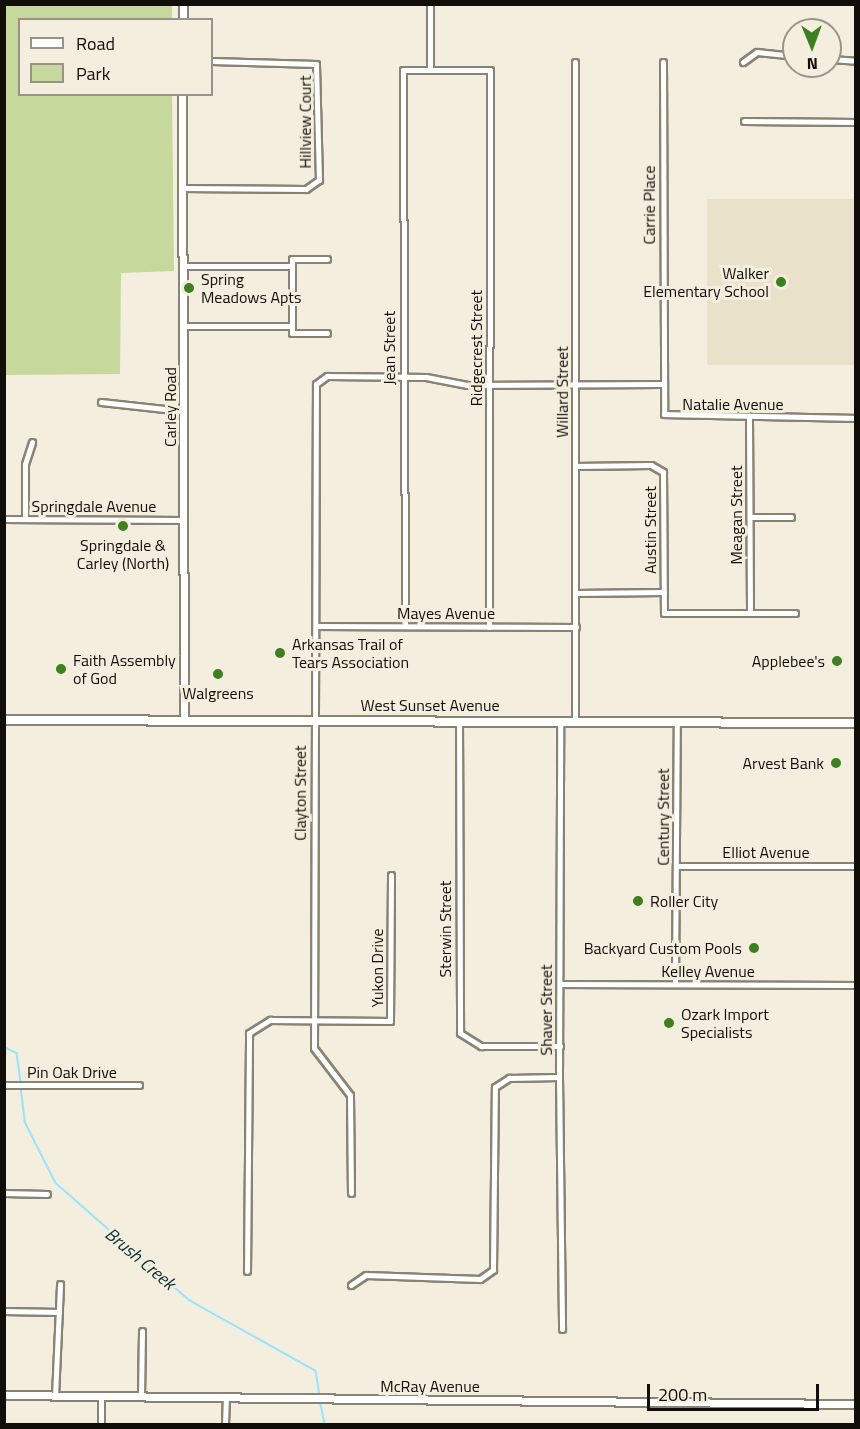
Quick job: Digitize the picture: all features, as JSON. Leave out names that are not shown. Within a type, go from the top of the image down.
[{"type":"highway","name":"West Sunset Avenue","points":[[4,720],[855,723]]},
{"type":"street","points":[[430,4],[430,70]]},
{"type":"street","points":[[743,62],[758,52],[782,55]]},
{"type":"street","name":"Hillview Court","points":[[182,188],[311,188],[319,180],[316,64],[213,61]]},
{"type":"street","name":"Willard Street","points":[[575,62],[575,722]]},
{"type":"street","name":"Carrie Place","points":[[662,384],[663,62]]},
{"type":"street","name":"Jean Street","points":[[405,626],[403,70],[430,70]]},
{"type":"street","name":"Ridgecrest Street","points":[[430,70],[490,70],[489,627]]},
{"type":"street","name":"Carley Road","points":[[182,96],[184,720]]},
{"type":"street","points":[[744,122],[855,122]]},
{"type":"street","points":[[327,259],[292,259],[292,333],[327,333]]},
{"type":"street","points":[[183,266],[292,266]]},
{"type":"street","points":[[183,326],[292,326]]},
{"type":"street","name":"Natalie Avenue","points":[[318,380],[403,377],[489,385],[662,384],[662,406],[668,417],[855,418]]},
{"type":"street","name":"Clayton Street","points":[[318,380],[314,1020],[319,1059],[350,1095],[351,1193]]},
{"type":"street","points":[[101,402],[183,411]]},
{"type":"street","name":"Meagan Street","points":[[749,417],[750,613]]},
{"type":"street","points":[[25,519],[25,464],[32,442]]},
{"type":"street","name":"Austin Street","points":[[576,466],[660,468],[664,592]]},
{"type":"street","points":[[750,517],[791,518]]},
{"type":"street","name":"Springdale Avenue","points":[[4,519],[184,520]]},
{"type":"street","points":[[576,593],[664,592],[664,613],[795,613]]},
{"type":"street","name":"Mayes Avenue","points":[[316,626],[576,627]]},
{"type":"street","name":"Sterwin Street","points":[[459,720],[460,1033],[481,1046],[560,1046]]},
{"type":"street","name":"Shaver Street","points":[[351,1286],[366,1275],[488,1277],[493,1270],[495,1087],[509,1078],[559,1077],[560,722]]},
{"type":"street","name":"Century Street","points":[[675,984],[677,722]]},
{"type":"street","name":"Elliot Avenue","points":[[676,866],[855,866]]},
{"type":"street","name":"Yukon Drive","points":[[314,1020],[390,1021],[391,876]]},
{"type":"street","name":"Kelley Avenue","points":[[560,984],[855,985]]},
{"type":"street","points":[[247,1271],[249,1033],[270,1020],[314,1020]]},
{"type":"street","points":[[559,1077],[562,1329]]},
{"type":"street","name":"Pin Oak Drive","points":[[4,1085],[139,1085]]},
{"type":"street","points":[[4,1193],[47,1194]]},
{"type":"street","points":[[55,1396],[60,1284]]},
{"type":"street","points":[[4,1311],[59,1312]]},
{"type":"street","points":[[141,1396],[142,1331]]},
{"type":"street","name":"McRay Avenue","points":[[4,1395],[855,1404]]},
{"type":"street","points":[[101,1396],[101,1425]]},
{"type":"street","points":[[225,1398],[225,1425]]},
{"type":"shaded area","name":"Walker Elementary School","points":[[707,199],[855,199],[855,365],[707,365]]},
{"type":"green space","points":[[4,5],[172,5],[172,18],[18,18],[18,96],[172,96],[174,271],[121,273],[120,374],[5,375]]},
{"type":"waterway","name":"Brush Creek","points":[[4,1047],[17,1053],[21,1083]]},
{"type":"waterway","name":"Brush Creek","points":[[21,1087],[25,1122],[56,1183],[189,1300],[316,1371],[320,1395]]},
{"type":"waterway","name":"Brush Creek","points":[[320,1400],[325,1424]]},
{"type":"place","name":"Walker Elementary School","points":[[781,282]]},
{"type":"place","name":"Spring Meadows Apts","points":[[189,288]]},
{"type":"place","name":"Springdale & Carley (North)","points":[[123,526]]},
{"type":"place","name":"Arkansas Trail of Tears Association","points":[[280,653]]},
{"type":"place","name":"Applebee's","points":[[837,661]]},
{"type":"place","name":"Faith Assembly of God","points":[[61,669]]},
{"type":"place","name":"Walgreens","points":[[218,674]]},
{"type":"place","name":"Arvest Bank","points":[[836,763]]},
{"type":"place","name":"Roller City","points":[[638,901]]},
{"type":"place","name":"Backyard Custom Pools","points":[[754,948]]},
{"type":"place","name":"Ozark Import Specialists","points":[[669,1023]]}]
